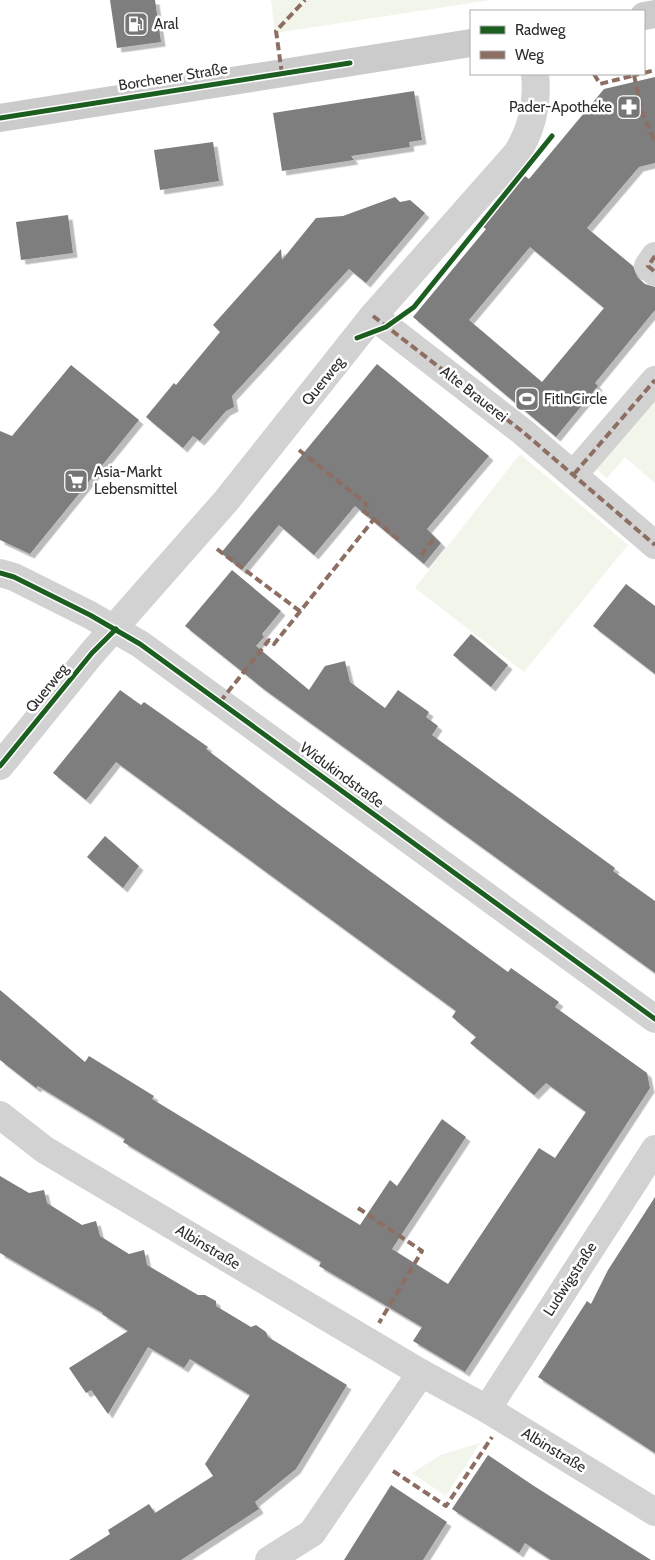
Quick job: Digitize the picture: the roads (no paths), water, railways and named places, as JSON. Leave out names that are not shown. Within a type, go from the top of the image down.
[{"type":"main road","name":"Borchener Straße","points":[[0,118],[470,43]]},
{"type":"street","name":"Querweg","points":[[0,766],[92,653],[116,629],[226,501],[373,316],[517,153],[526,139],[532,121],[537,87],[535,75]]},
{"type":"street","points":[[655,256],[648,266],[655,272]]},
{"type":"street","name":"Alte Brauerei","points":[[373,316],[574,474],[655,545]]},
{"type":"street","points":[[574,474],[655,380]]},
{"type":"street","name":"Widukindstraße","points":[[0,573],[14,577],[116,629],[140,644],[655,1019]]},
{"type":"street","name":"Albinstraße","points":[[0,1115],[45,1150],[421,1373],[487,1409],[655,1512]]},
{"type":"street","name":"Ludwigstraße","points":[[487,1409],[655,1149]]},
{"type":"street","points":[[269,1560],[312,1533],[421,1373]]},
{"type":"place","name":"Aral","points":[[136,24]]},
{"type":"place","name":"Pader-Apotheke","points":[[629,107]]},
{"type":"place","name":"FitInCircle","points":[[527,399]]},
{"type":"place","name":"Asia-Markt Lebensmittel","points":[[76,481]]}]
